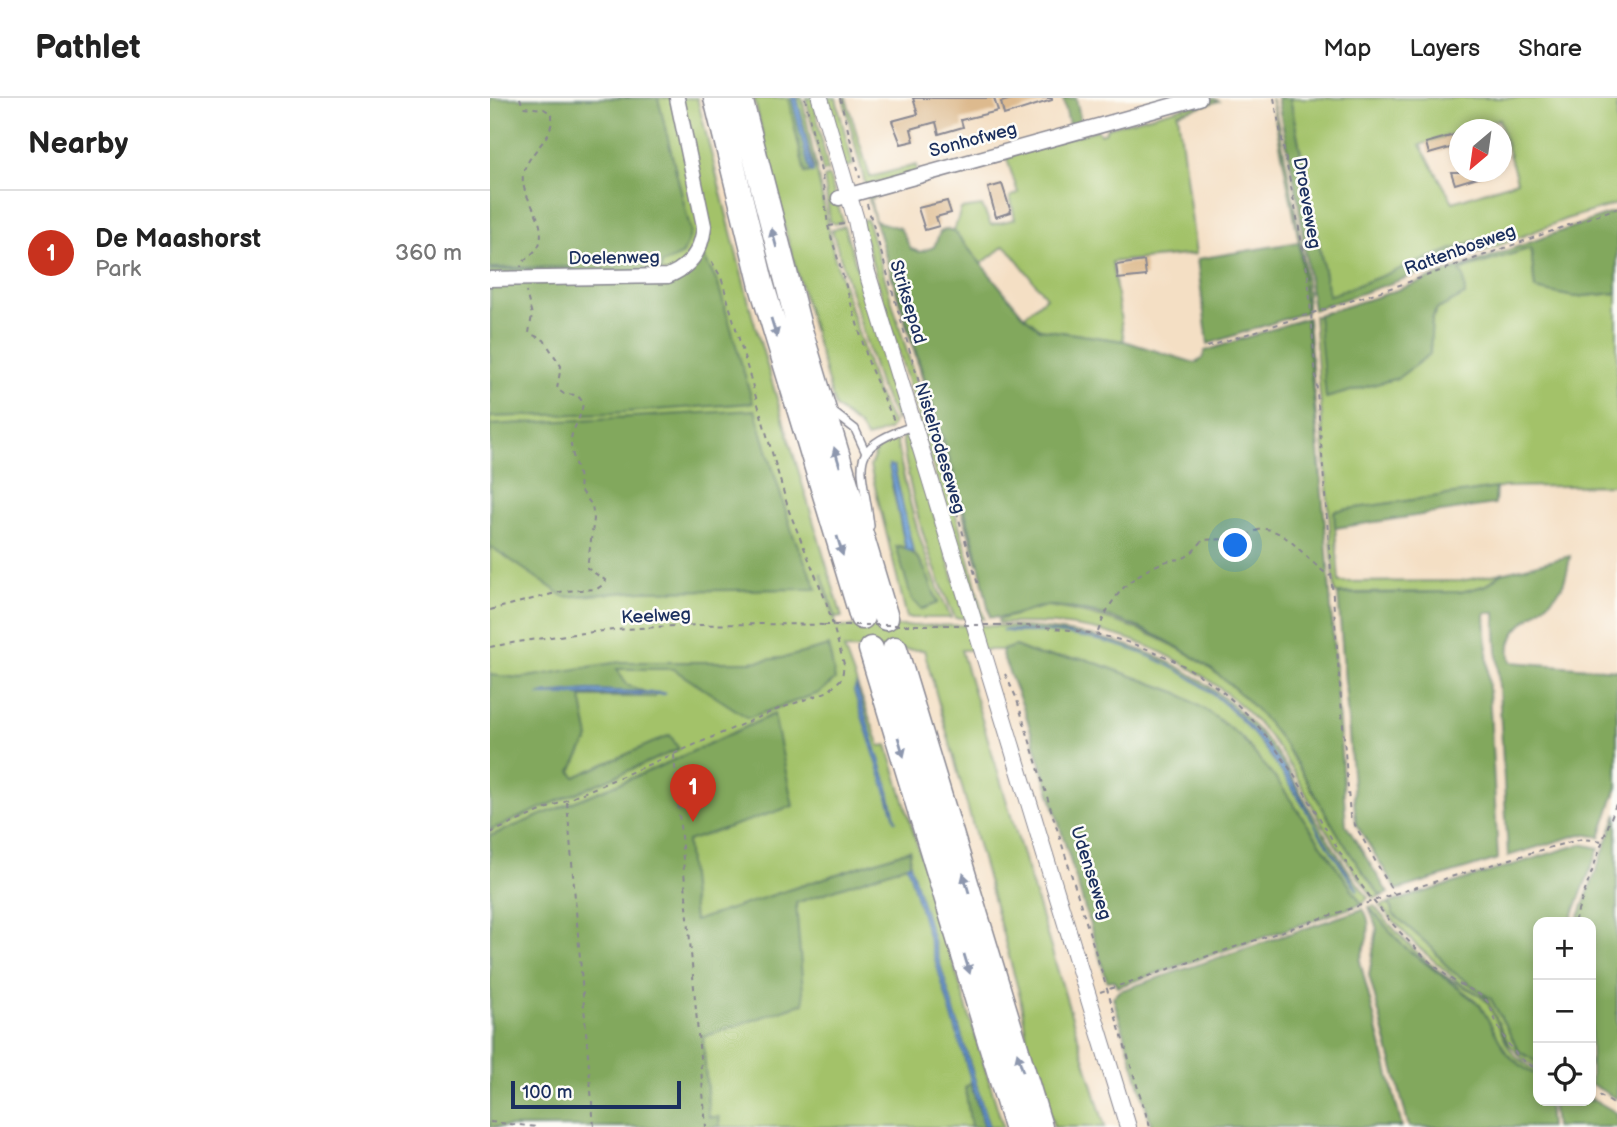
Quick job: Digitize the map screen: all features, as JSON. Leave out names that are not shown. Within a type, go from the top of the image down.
[{"type":"highway","points":[[713,106],[726,144],[762,286],[874,618],[878,592],[777,247],[740,98]]},
{"type":"highway","points":[[1016,1127],[883,649],[1040,1127]]},
{"type":"street","points":[[677,98],[702,212],[704,226],[701,244]]},
{"type":"street","name":"Nistelrodeseweg","points":[[820,98],[825,121],[824,136],[850,194],[858,257],[866,270],[905,429],[985,636]]},
{"type":"street","name":"Sonhofweg","points":[[850,194],[1199,98]]},
{"type":"street","name":"Doelenweg","points":[[490,279],[668,276],[690,263],[701,244]]},
{"type":"street","points":[[985,636],[1128,1127]]},
{"type":"lane","points":[[822,405],[855,429],[865,451]]},
{"type":"lane","points":[[878,592],[861,468],[865,451],[876,439],[905,429]]},
{"type":"path","points":[[490,610],[564,590],[597,589],[605,580],[587,568],[589,540],[593,528],[592,505],[579,489],[581,482],[573,459],[571,440],[579,425],[583,402],[576,395],[564,394],[557,389],[561,366],[544,340],[529,333],[532,315],[522,279],[521,263],[539,247],[541,232],[534,205],[525,192],[524,174],[533,154],[548,135],[553,121],[552,114],[544,109],[528,109],[519,103],[520,98]]},
{"type":"path","points":[[804,98],[822,176],[828,226],[874,379],[905,429]]},
{"type":"path","name":"Striksepad","points":[[840,98],[850,194],[974,562],[980,595]]},
{"type":"path","name":"Droeveweg","points":[[1273,98],[1298,214],[1310,314],[1350,816],[1394,894]]},
{"type":"path","name":"Rattenbosweg","points":[[1207,347],[1617,208]]},
{"type":"path","points":[[490,833],[773,711],[830,691],[842,678],[844,664],[826,601],[789,511],[721,277],[701,244]]},
{"type":"path","points":[[1097,633],[1111,603],[1126,582],[1159,564],[1189,557],[1203,540],[1244,537],[1261,528],[1278,532],[1296,546],[1313,566],[1331,577]]},
{"type":"path","points":[[985,636],[988,620]]},
{"type":"path","name":"Keelweg","points":[[490,647],[628,629],[824,625],[1050,625],[1097,633],[1135,644],[1174,661],[1211,684],[1243,711],[1283,758],[1340,855],[1374,902],[1404,937],[1431,961],[1453,980],[1485,998],[1516,1055],[1533,1066]]},
{"type":"path","name":"Udenseweg","points":[[1002,668],[1016,697],[1150,1127]]},
{"type":"path","points":[[673,754],[706,1127]]},
{"type":"path","points":[[567,801],[594,1127]]},
{"type":"path","points":[[1576,917],[1617,801]]},
{"type":"path","points":[[1108,992],[1394,894],[1582,839],[1603,841]]},
{"type":"path","points":[[1596,1093],[1617,1106]]},
{"type":"path","points":[[490,1122],[538,1127]]},
{"type":"green space","points":[[490,98],[697,98],[752,315],[842,617],[836,618],[821,573],[837,627],[1014,626],[1070,632],[1124,644],[1175,665],[1223,697],[1268,742],[1368,898],[1362,904],[1279,783],[1241,737],[1178,693],[1085,659],[1040,656],[1015,646],[1003,650],[961,650],[1105,1127],[1054,1127],[1028,1046],[1020,996],[924,650],[844,649],[880,746],[887,745],[1003,1127],[490,1127]]},
{"type":"green space","points":[[490,98],[658,98],[691,232],[683,254],[662,264],[660,273],[490,276],[490,270],[575,267],[490,268]]},
{"type":"green space","points":[[754,98],[788,98],[805,173],[814,169],[797,98],[802,98],[834,255],[877,393],[893,424],[889,430],[867,438],[859,426],[835,407],[787,237]]},
{"type":"green space","points":[[788,98],[792,98],[812,172],[805,173]]},
{"type":"green space","points":[[806,98],[813,98],[828,171],[823,172]]},
{"type":"green space","points":[[826,98],[836,98],[853,165],[845,167]]},
{"type":"green space","points":[[843,98],[846,98],[870,177],[916,165],[917,172],[867,185],[865,183]]},
{"type":"green space","points":[[1063,98],[1076,98],[1081,122],[1069,125]]},
{"type":"green space","points":[[1271,98],[1301,244],[1306,312],[1299,242]]},
{"type":"green space","points":[[1277,98],[1290,98],[1329,296],[1477,240],[1482,252],[1313,310],[1298,200]]},
{"type":"green space","points":[[1290,98],[1617,98],[1617,204],[1566,219],[1482,252],[1476,241],[1329,296]]},
{"type":"green space","points":[[1214,99],[1219,101],[1178,113],[1196,254],[1112,262],[1124,341],[1040,329],[1024,316],[1046,297],[1008,248],[1004,246],[981,264],[954,231],[961,209],[982,206],[991,225],[1015,219],[1010,197],[1018,193],[1006,156],[1097,130],[1100,134],[1106,132],[1106,128]]},
{"type":"green space","points":[[829,176],[843,222],[834,224],[830,221],[824,178]]},
{"type":"green space","points":[[876,191],[877,196],[870,199],[875,220],[868,197]]},
{"type":"green space","points":[[1617,211],[1617,293],[1574,297],[1535,289],[1531,248],[1465,268],[1460,271],[1464,277],[1465,295],[1436,310],[1432,319],[1430,354],[1398,378],[1326,398],[1318,315],[1386,294]]},
{"type":"green space","points":[[867,219],[970,562],[984,619],[978,618],[860,221]]},
{"type":"green space","points":[[875,221],[900,228],[911,249],[920,252],[934,247],[940,232],[947,229],[954,231],[1024,316],[1040,329],[1124,341],[1195,363],[1202,359],[1205,351],[1306,318],[1326,536],[1346,825],[1388,893],[1381,896],[1357,864],[1277,735],[1257,710],[1209,667],[1154,634],[1094,613],[1046,606],[1011,616],[990,617],[976,550],[955,477]]},
{"type":"green space","points":[[844,226],[901,410],[896,420],[880,387],[832,230]]},
{"type":"green space","points":[[877,228],[955,477],[978,565]]},
{"type":"green space","points":[[1299,242],[1306,312],[1208,344],[1197,259]]},
{"type":"green space","points":[[1531,248],[1535,289],[1574,297],[1617,293],[1617,485],[1506,487],[1334,511],[1339,582],[1461,581],[1501,573],[1487,585],[1461,592],[1335,593],[1314,316],[1320,317],[1326,398],[1357,389],[1429,354],[1432,319],[1436,310],[1445,305],[1459,271]]},
{"type":"green space","points":[[702,253],[718,284],[753,403],[612,413],[490,417],[490,283],[665,280]]},
{"type":"green space","points":[[1306,318],[1308,318],[1322,485]]},
{"type":"green space","points":[[755,410],[793,535],[817,589],[643,591],[565,597],[490,546],[490,425]]},
{"type":"green space","points":[[909,435],[966,618],[955,618],[922,529],[902,437]]},
{"type":"green space","points":[[896,438],[918,530],[951,618],[907,618],[870,466],[878,447]],"holes":[[[894,467],[913,552],[922,564],[938,602],[922,609],[912,600],[900,546],[906,549],[890,476]]]},
{"type":"green space","points":[[1496,488],[1495,504],[1335,528],[1334,511]]},
{"type":"green space","points":[[896,546],[905,548],[918,559],[938,603],[922,609],[912,600]]},
{"type":"green space","points":[[1570,556],[1561,588],[1526,620],[1512,638],[1511,662],[1617,670],[1617,787],[1600,837],[1581,834],[1508,856],[1495,613],[1485,613],[1498,859],[1397,890],[1356,824],[1338,594],[1461,592],[1487,585],[1501,573]]},
{"type":"green space","points":[[1047,606],[1085,613],[1156,637],[1219,675],[1247,700],[1273,729],[1346,847],[1381,896],[1374,898],[1341,852],[1285,758],[1266,732],[1220,688],[1165,654],[1105,632],[1046,623],[999,623],[998,620]]},
{"type":"green space","points":[[829,646],[835,680],[819,693],[748,718],[673,669],[617,669],[627,685],[645,692],[589,690],[539,694],[655,697],[581,697],[589,738],[571,771],[575,777],[670,735],[679,749],[490,830],[490,675],[521,678],[619,662],[751,662],[787,657]]},
{"type":"green space","points":[[1015,646],[1040,656],[1085,659],[1178,693],[1210,713],[1241,737],[1279,783],[1362,904],[1117,987],[1114,980],[1107,981],[1025,712],[1002,655],[1003,650]]},
{"type":"green space","points":[[774,714],[793,806],[687,841],[694,921],[910,850],[910,864],[796,903],[804,1003],[703,1037],[709,1117],[719,1117],[720,1127],[490,1127],[490,836],[654,769]]},
{"type":"green space","points":[[1617,814],[1617,1099],[1596,1087],[1596,917],[1579,917]]},
{"type":"green space","points":[[1581,844],[1599,848],[1572,917],[1533,917],[1533,1060],[1519,1051],[1491,999],[1449,969],[1432,948],[1393,914],[1389,903]]},
{"type":"green space","points":[[1389,903],[1393,914],[1432,948],[1450,969],[1491,999],[1519,1051],[1533,1060],[1533,1065],[1509,1044],[1486,998],[1457,981],[1415,944],[1380,906]]},
{"type":"green space","points":[[1374,906],[1399,935],[1427,961],[1488,1004],[1511,1050],[1517,1058],[1533,1068],[1533,1073],[1507,1054],[1475,1000],[1403,946],[1369,907]]},
{"type":"green space","points":[[1369,907],[1403,946],[1480,1005],[1507,1054],[1533,1073],[1533,1106],[1548,1106],[1550,1127],[1409,1127],[1369,975],[1377,929]]},
{"type":"green space","points":[[1363,909],[1369,928],[1360,961],[1402,1127],[1152,1127],[1113,997],[1119,991]]},
{"type":"green space","points":[[970,1083],[985,1127],[971,1127],[965,1088]]},
{"type":"green space","points":[[1596,1101],[1617,1113],[1617,1127],[1555,1127],[1553,1106],[1596,1106]]},
{"type":"water","points":[[792,98],[797,98],[813,172],[810,171]]},
{"type":"water","points":[[889,465],[894,467],[913,552],[906,549]]},
{"type":"water","points":[[1046,632],[1085,637],[1123,647],[1087,638]]},
{"type":"water","points":[[856,686],[888,787],[896,822],[854,691]]},
{"type":"water","points":[[1204,687],[1228,705],[1257,734],[1284,769],[1315,825],[1286,779],[1236,714]]},
{"type":"water","points":[[589,690],[663,693],[666,694],[538,695]]},
{"type":"water","points":[[1329,847],[1350,877],[1358,891],[1332,853]]},
{"type":"water","points":[[910,864],[989,1127],[985,1127],[907,865]]},
{"type":"building","points":[[913,98],[994,98],[998,111],[961,120],[963,127],[939,134],[936,122],[911,129],[914,141],[901,144],[892,121],[918,114]]},
{"type":"building","points":[[1016,98],[1052,100],[1004,115],[1001,102]]},
{"type":"building","points":[[1449,136],[1449,148],[1429,154],[1426,143]]},
{"type":"building","points":[[1002,184],[1011,212],[996,217],[988,188]]},
{"type":"building","points":[[947,201],[951,213],[936,217],[939,226],[925,230],[918,208]]},
{"type":"building","points":[[1144,261],[1146,276],[1118,279],[1116,265]]},
{"type":"place","name":"De Maashorst","points":[[693,822]]}]
